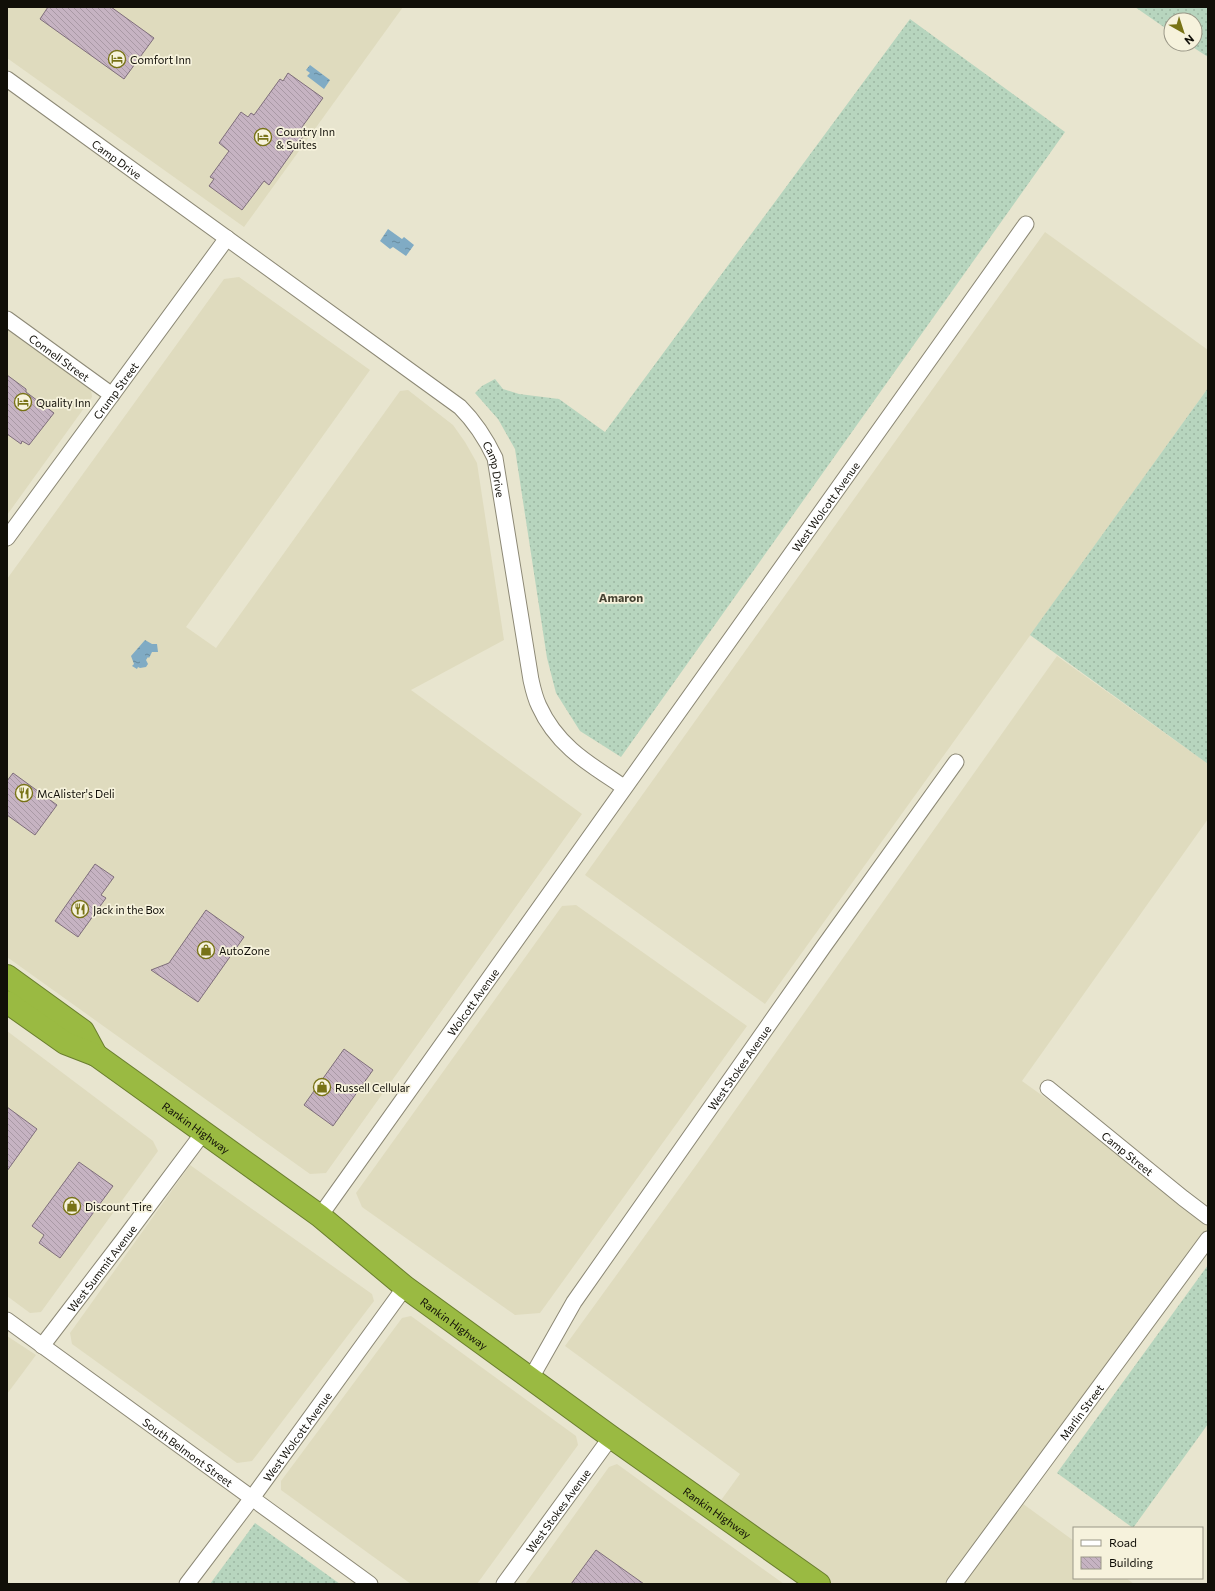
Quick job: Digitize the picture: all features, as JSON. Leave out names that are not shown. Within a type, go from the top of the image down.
[{"type":"highway","name":"Rankin Highway","points":[[7,976],[83,1032],[96,1055]]},
{"type":"highway","name":"Rankin Highway","points":[[7,1002],[65,1043],[96,1055],[320,1216],[405,1287],[819,1584]]},
{"type":"street","name":"Camp Drive","points":[[7,79],[225,240],[460,407],[474,422],[486,439],[495,458],[531,680],[538,705],[551,729],[568,748],[583,760],[624,787]]},
{"type":"street","name":"West Wolcott Avenue","points":[[624,787],[1026,224]]},
{"type":"street","name":"Crump Street","points":[[7,538],[225,240]]},
{"type":"street","name":"Connell Street","points":[[7,320],[112,395]]},
{"type":"street","name":"West Stokes Avenue","points":[[531,1378],[574,1302],[824,946],[956,762]]},
{"type":"street","name":"Wolcott Avenue","points":[[320,1216],[624,787]]},
{"type":"street","name":"Camp Street","points":[[1048,1088],[1208,1217]]},
{"type":"street","name":"West Summit Avenue","points":[[42,1346],[203,1133]]},
{"type":"street","name":"Marlin Street","points":[[954,1584],[1208,1239]]},
{"type":"street","name":"West Wolcott Avenue","points":[[187,1584],[252,1498],[405,1287]]},
{"type":"street","name":"South Belmont Street","points":[[7,1320],[370,1584]]},
{"type":"street","name":"West Stokes Avenue","points":[[504,1584],[611,1436]]},
{"type":"shaded area","points":[[7,7],[403,7],[244,227],[7,58]]},
{"type":"shaded area","points":[[1045,232],[1208,350],[1208,388],[765,1004],[585,875]]},
{"type":"shaded area","points":[[239,277],[370,370],[186,627],[216,648],[400,391],[408,390],[453,425],[477,463],[504,640],[411,690],[582,814],[326,1173],[310,1174],[7,957],[7,579],[224,279]]},
{"type":"shaded area","points":[[7,329],[91,389],[92,397],[7,515]]},
{"type":"shaded area","points":[[1057,656],[1208,764],[1208,819],[1022,1081],[1208,1215],[1208,1228],[1015,1498],[1073,1540],[1073,1579],[1127,1579],[1134,1584],[817,1584],[714,1510],[740,1474],[565,1346],[697,1164]]},
{"type":"shaded area","points":[[576,905],[747,1026],[540,1313],[515,1315],[362,1207],[356,1193],[562,906]]},
{"type":"shaded area","points":[[7,1031],[153,1141],[158,1151],[41,1312],[30,1313],[7,1296]]},
{"type":"shaded area","points":[[190,1165],[372,1294],[374,1301],[252,1461],[237,1463],[72,1344],[70,1333]]},
{"type":"shaded area","points":[[411,1316],[576,1436],[578,1445],[477,1584],[411,1584],[281,1490],[281,1481],[402,1318]]},
{"type":"shaded area","points":[[7,1336],[36,1355],[7,1394]]},
{"type":"shaded area","points":[[617,1464],[784,1584],[525,1584],[609,1467]]},
{"type":"green space","points":[[1135,7],[1208,7],[1208,57],[1200,52],[1203,52],[1203,12],[1163,12],[1163,26]]},
{"type":"green space","points":[[910,19],[1065,132],[621,757],[580,731],[556,693],[547,658],[515,449],[498,419],[475,393],[482,386],[495,379],[503,389],[519,394],[559,399],[605,432]]},
{"type":"green space","points":[[1208,388],[1208,764],[1030,635]]},
{"type":"green space","points":[[1208,1265],[1208,1424],[1134,1527],[1132,1527],[1057,1473]]},
{"type":"green space","points":[[255,1523],[340,1584],[210,1584]]},
{"type":"water","points":[[310,65],[330,80],[324,89],[307,76],[310,73],[306,70]]},
{"type":"water","points":[[388,229],[402,239],[404,237],[414,245],[406,256],[393,247],[390,249],[380,241]]},
{"type":"water","points":[[145,640],[152,644],[157,644],[158,652],[152,652],[149,658],[148,657],[146,660],[148,664],[146,667],[138,667],[137,669],[132,666],[134,664],[131,656]]},
{"type":"building","name":"Comfort Inn","points":[[48,7],[111,7],[154,38],[124,79],[40,19]]},
{"type":"building","name":"Country Inn & Suites","points":[[288,73],[323,98],[302,127],[307,131],[269,185],[264,181],[242,210],[209,186],[214,179],[210,177],[229,151],[219,143],[241,112],[248,117],[251,113],[254,115],[280,79],[283,81]]},
{"type":"building","name":"Quality Inn","points":[[7,375],[26,389],[26,392],[54,413],[29,445],[22,441],[21,444],[7,434]]},
{"type":"building","name":"McAlister's Deli","points":[[13,773],[57,805],[35,835],[7,815],[7,781]]},
{"type":"building","name":"Jack in the Box","points":[[95,864],[114,877],[101,895],[106,898],[78,937],[55,921]]},
{"type":"building","name":"AutoZone","points":[[206,910],[244,937],[198,1002],[151,970],[169,963]]},
{"type":"building","points":[[344,1049],[373,1070],[333,1126],[304,1105]]},
{"type":"building","points":[[7,1107],[37,1129],[7,1171]]},
{"type":"building","name":"Discount Tire","points":[[79,1162],[113,1186],[60,1258],[39,1243],[44,1235],[32,1226]]},
{"type":"building","points":[[596,1550],[644,1584],[571,1584]]},
{"type":"place","name":"Comfort Inn","points":[[117,59]]},
{"type":"place","name":"Country Inn & Suites","points":[[263,137]]},
{"type":"place","name":"Quality Inn","points":[[23,402]]},
{"type":"place","name":"McAlister's Deli","points":[[24,793]]},
{"type":"place","name":"Jack in the Box","points":[[80,909]]},
{"type":"place","name":"AutoZone","points":[[206,950]]},
{"type":"place","name":"Russell Cellular","points":[[322,1087]]},
{"type":"place","name":"Discount Tire","points":[[72,1206]]},
{"type":"district","name":"Amaron","points":[[621,597]]}]
